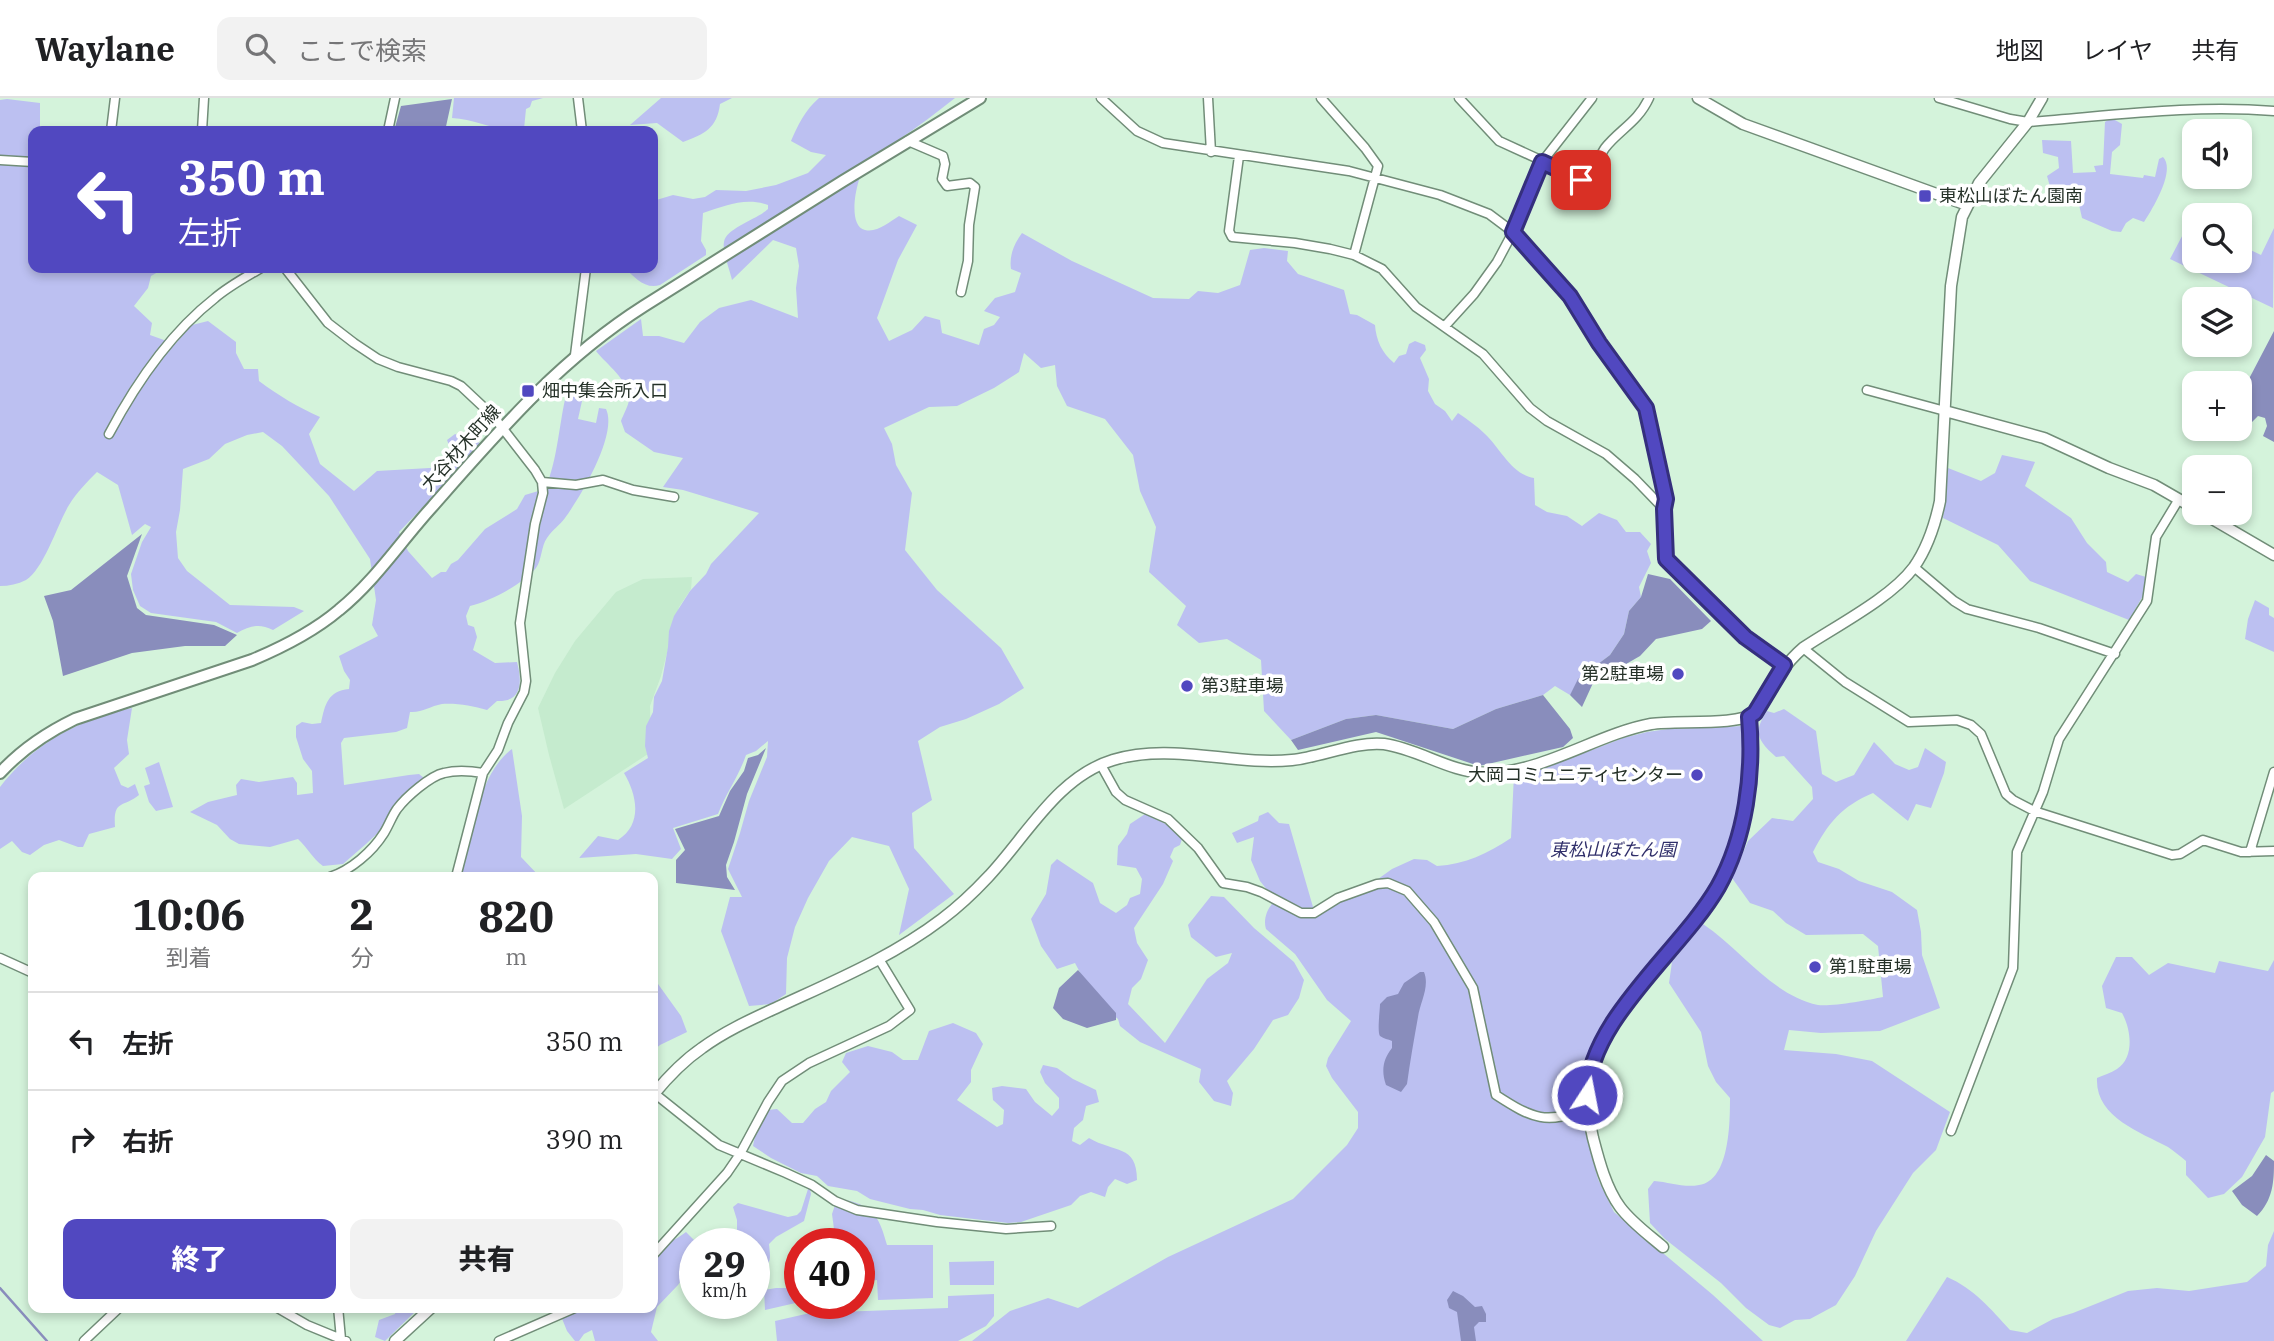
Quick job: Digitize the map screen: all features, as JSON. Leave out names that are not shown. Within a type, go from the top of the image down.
[{"type":"main road","name":"大谷材木町線","points":[[0,773],[31,744],[64,724],[252,660],[279,649],[319,625],[350,601],[501,429],[575,355],[626,317],[975,99]]},
{"type":"street","points":[[112,126],[115,98]]},
{"type":"street","points":[[202,126],[205,98]]},
{"type":"street","points":[[389,126],[395,98]]},
{"type":"street","points":[[578,98],[581,126]]},
{"type":"street","points":[[1101,98],[1130,126],[1153,140],[1374,177],[1463,203],[1489,214],[1513,232],[1570,296],[1599,343],[1646,408],[1666,499],[1664,553],[1670,565],[1745,637],[1784,665]]},
{"type":"street","points":[[1208,98],[1212,152]]},
{"type":"street","points":[[1321,98],[1378,166],[1354,256]]},
{"type":"street","points":[[1460,98],[1499,141],[1581,180],[1587,179],[1608,144],[1640,113],[1649,98]]},
{"type":"street","points":[[1445,327],[1497,262],[1513,232],[1542,162],[1592,98]]},
{"type":"street","points":[[1698,98],[1743,124],[1967,205]]},
{"type":"street","points":[[1940,98],[2028,122],[2185,110],[2274,111]]},
{"type":"street","points":[[658,1089],[676,1069],[718,1038],[879,959],[922,933],[962,902],[988,877],[1047,807],[1070,785],[1101,765],[1158,753],[1291,760],[1362,745],[1381,744],[1457,769],[1500,772],[1542,762],[1621,732],[1648,725],[1732,720],[1755,713],[1784,665],[1803,648],[1899,584],[1914,567],[1931,536],[1940,501],[1951,286],[1957,241],[1967,205],[1991,166],[2028,122],[2042,98]]},
{"type":"street","points":[[908,141],[943,156],[945,164],[942,178],[947,186],[970,183],[975,187],[969,225],[968,261],[961,292]]},
{"type":"street","points":[[1239,156],[1228,231],[1233,237],[1295,243],[1354,256],[1382,269],[1416,307],[1483,354],[1530,408],[1547,421],[1606,454],[1664,509]]},
{"type":"street","points":[[0,160],[28,162]]},
{"type":"street","points":[[109,434],[143,374],[178,332],[215,298],[253,273]]},
{"type":"street","points":[[289,273],[328,323],[378,359],[461,386],[493,416],[542,482],[520,623],[526,681],[524,692],[498,750],[483,772],[457,872]]},
{"type":"street","points":[[575,355],[585,273]]},
{"type":"street","points":[[1867,390],[2045,438],[2109,468],[2154,485],[2182,501]]},
{"type":"street","points":[[542,482],[576,485],[603,480],[674,497]]},
{"type":"street","points":[[1951,1131],[2013,968],[2017,852],[2043,792],[2059,739],[2147,601],[2157,537],[2179,499]]},
{"type":"street","points":[[2223,525],[2274,555]]},
{"type":"street","points":[[1914,567],[1967,609],[2039,628],[2115,654]]},
{"type":"street","points":[[1803,648],[1845,682],[1909,722],[1957,720],[1971,724],[1981,734],[2006,794],[2034,811],[2172,855],[2180,854],[2203,841],[2241,852],[2274,851]]},
{"type":"street","points":[[1663,1247],[1620,1208],[1598,1159],[1588,1108],[1588,1076],[1602,1041],[1629,1001],[1702,911],[1734,854],[1750,772],[1749,717]]},
{"type":"street","points":[[1101,765],[1116,792],[1125,800],[1168,819],[1198,848],[1223,883],[1261,892],[1301,914],[1314,913],[1338,898],[1377,884],[1388,883],[1407,891],[1434,922],[1473,988],[1496,1095],[1516,1108],[1544,1119],[1557,1119],[1588,1108]]},
{"type":"street","points":[[343,872],[370,849],[386,830],[395,811],[415,790],[443,773],[483,772]]},
{"type":"street","points":[[2250,852],[2274,772]]},
{"type":"street","points":[[0,958],[28,970]]},
{"type":"street","points":[[658,1249],[727,1173],[768,1102],[790,1074],[889,1026],[909,1010],[879,959]]},
{"type":"street","points":[[658,1097],[712,1140],[786,1172],[835,1201],[857,1210],[937,1223],[1006,1229],[1051,1226]]},
{"type":"street","points":[[84,1341],[114,1313]]},
{"type":"street","points":[[286,1313],[343,1340]]},
{"type":"street","points":[[339,1313],[343,1340]]},
{"type":"street","points":[[395,1341],[425,1313]]},
{"type":"street","points":[[499,1341],[563,1313]]},
{"type":"shaded area","points":[[452,99],[446,126],[395,126],[401,106]]},
{"type":"shaded area","points":[[2274,331],[2274,442],[2263,436],[2267,426],[2265,418],[2258,416],[2252,422],[2252,373]]},
{"type":"shaded area","points":[[142,534],[127,576],[137,608],[146,615],[214,625],[237,635],[225,646],[185,646],[132,653],[63,676],[53,621],[44,596],[71,590]]},
{"type":"shaded area","points":[[1648,574],[1670,579],[1711,621],[1702,629],[1656,639],[1640,656],[1593,683],[1582,707],[1570,695],[1578,679],[1610,655],[1624,634],[1629,611],[1641,597]]},
{"type":"shaded area","points":[[692,577],[691,589],[679,607],[661,676],[650,706],[651,752],[564,809],[538,708],[555,673],[575,641],[616,592],[643,579]]},
{"type":"shaded area","points":[[1543,695],[1570,729],[1573,738],[1563,747],[1479,766],[1376,732],[1298,750],[1291,740],[1346,719],[1376,715],[1453,729],[1496,709]]},
{"type":"shaded area","points":[[766,748],[747,794],[726,865],[727,877],[735,890],[676,883],[676,860],[685,850],[675,829],[719,816],[730,791],[744,771],[748,758],[758,755]]},
{"type":"shaded area","points":[[1078,970],[1116,1013],[1116,1020],[1087,1028],[1063,1019],[1053,1008],[1059,988]]},
{"type":"shaded area","points":[[1424,972],[1426,978],[1425,989],[1407,1084],[1401,1092],[1386,1085],[1384,1080],[1384,1065],[1392,1048],[1392,1041],[1379,1034],[1380,1004],[1387,997],[1398,994],[1404,983]]},
{"type":"shaded area","points":[[2266,1155],[2274,1161],[2273,1183],[2266,1204],[2257,1216],[2242,1205],[2232,1191],[2252,1176]]},
{"type":"shaded area","points":[[1453,1291],[1475,1307],[1482,1306],[1486,1314],[1486,1322],[1479,1322],[1474,1327],[1476,1341],[1461,1341],[1457,1312],[1449,1308],[1447,1300]]},
{"type":"green space","points":[[454,98],[543,98],[532,101],[526,109],[524,126],[489,126],[452,118]]},
{"type":"green space","points":[[661,98],[732,98],[720,104],[716,119],[709,129],[683,142],[657,123],[630,125]]},
{"type":"green space","points":[[819,98],[955,98],[870,159],[857,187],[854,209],[859,226],[865,230],[878,228],[899,216],[917,225],[898,260],[877,318],[889,341],[912,330],[925,316],[940,320],[942,333],[979,345],[984,329],[994,325],[1000,317],[984,311],[995,298],[1015,292],[1021,273],[1011,269],[1011,259],[1014,246],[1022,233],[1072,261],[1153,298],[1189,299],[1198,291],[1218,293],[1240,285],[1250,250],[1264,248],[1288,251],[1287,261],[1298,274],[1344,290],[1350,314],[1375,325],[1380,346],[1394,363],[1399,356],[1406,354],[1409,344],[1415,341],[1425,345],[1426,350],[1420,358],[1429,379],[1428,391],[1435,404],[1445,411],[1452,421],[1458,413],[1472,423],[1519,472],[1534,478],[1535,505],[1547,512],[1567,516],[1582,526],[1599,513],[1617,520],[1626,532],[1640,532],[1651,544],[1647,551],[1651,563],[1639,587],[1641,597],[1629,611],[1624,634],[1610,655],[1581,677],[1570,695],[1555,686],[1543,695],[1496,709],[1453,729],[1376,715],[1346,719],[1291,740],[1264,711],[1261,660],[1227,639],[1199,643],[1177,625],[1186,606],[1149,572],[1156,527],[1140,491],[1133,455],[1105,419],[1067,406],[1057,386],[1055,365],[1041,368],[1024,353],[1019,372],[994,388],[957,406],[929,407],[884,428],[892,444],[896,465],[912,493],[905,550],[937,590],[1001,648],[1024,688],[999,704],[940,727],[918,741],[932,800],[912,813],[914,848],[954,894],[899,935],[909,889],[889,846],[852,837],[829,861],[795,927],[787,958],[786,994],[771,1004],[749,1006],[721,931],[730,897],[742,897],[728,869],[749,801],[767,757],[768,741],[746,755],[718,814],[673,828],[681,849],[672,859],[636,854],[579,858],[598,836],[618,840],[631,826],[634,800],[624,773],[648,758],[645,746],[646,726],[653,712],[654,697],[662,681],[669,631],[674,616],[711,564],[759,513],[683,490],[663,487],[683,458],[654,452],[625,432],[621,421],[629,401],[628,392],[621,379],[596,351],[641,319],[643,336],[659,336],[684,343],[700,322],[719,308],[751,300],[798,318],[796,288],[799,266],[796,248],[773,240],[732,280],[726,261],[726,237],[736,228],[763,213],[768,209],[768,205],[743,202],[703,213],[701,241],[706,255],[660,285],[650,286],[629,273],[658,273],[658,200],[673,195],[693,199],[705,197],[716,190],[746,191],[776,185],[808,173],[826,155],[811,152],[791,141]]},
{"type":"green space","points":[[0,100],[40,103],[40,126],[28,126],[28,273],[156,273],[151,276],[148,288],[134,306],[152,323],[150,335],[175,344],[192,325],[208,321],[236,342],[236,353],[244,369],[258,369],[259,381],[320,417],[309,434],[320,464],[354,491],[377,471],[447,467],[452,453],[447,440],[455,434],[483,444],[399,532],[408,551],[432,578],[446,572],[485,529],[517,509],[525,495],[545,489],[553,466],[567,391],[581,395],[578,419],[596,423],[599,408],[606,409],[607,433],[596,465],[572,508],[545,541],[536,568],[505,592],[470,606],[466,616],[468,625],[474,627],[477,637],[473,650],[495,663],[517,662],[519,689],[512,698],[497,701],[487,710],[465,705],[438,705],[410,712],[407,728],[396,732],[344,738],[341,743],[344,785],[419,774],[424,778],[393,806],[381,830],[343,864],[323,866],[298,839],[270,847],[239,844],[217,825],[190,812],[208,802],[237,795],[236,785],[241,779],[259,782],[293,777],[297,783],[297,795],[313,793],[312,771],[303,759],[296,737],[296,726],[302,722],[321,723],[324,710],[332,696],[336,692],[349,689],[350,680],[339,656],[378,636],[372,625],[376,600],[370,559],[329,496],[282,446],[263,432],[247,435],[225,444],[209,459],[183,469],[176,532],[178,558],[187,571],[230,605],[294,607],[304,611],[273,630],[255,626],[237,633],[216,622],[151,613],[140,606],[133,590],[131,574],[142,542],[151,527],[145,524],[132,535],[118,485],[97,472],[69,505],[45,556],[33,574],[20,583],[0,586]]},
{"type":"green space","points":[[2108,120],[2122,124],[2120,145],[2112,152],[2110,174],[2155,177],[2159,159],[2163,157],[2167,171],[2162,189],[2144,222],[2133,218],[2121,232],[2082,218],[2078,200],[2051,190],[2047,176],[2059,168],[2058,157],[2043,153],[2042,140],[2071,141],[2073,173],[2096,172],[2094,166],[2103,165],[2105,122]]},
{"type":"green space","points":[[2274,228],[2273,308],[2252,298],[2252,287],[2229,287],[2199,273],[2252,273],[2252,251],[2261,255]]},
{"type":"green space","points":[[2182,236],[2182,265],[2170,259]]},
{"type":"green space","points":[[2002,455],[2035,462],[2025,486],[2071,518],[2087,543],[2106,562],[2107,572],[2128,582],[2136,574],[2146,577],[2144,594],[2129,620],[2030,581],[1998,545],[1943,518],[1948,468],[1981,481],[1995,473]]},
{"type":"green space","points":[[2255,600],[2269,608],[2269,615],[2274,618],[2274,652],[2245,639]]},
{"type":"green space","points":[[132,708],[127,740],[129,754],[114,768],[121,785],[128,788],[135,784],[139,795],[117,808],[115,827],[89,834],[83,847],[59,840],[44,845],[30,855],[22,852],[12,841],[0,849],[0,787],[13,772],[42,746],[76,726]]},
{"type":"green space","points":[[1784,709],[1816,731],[1822,774],[1836,782],[1854,775],[1874,742],[1895,764],[1909,770],[1918,767],[1925,748],[1946,762],[1931,808],[1916,804],[1908,821],[1873,793],[1837,816],[1813,852],[1818,862],[1839,869],[1859,881],[1892,892],[1917,910],[1922,955],[1940,1008],[1880,1031],[1821,1033],[1789,1030],[1784,1050],[1836,1054],[1872,1061],[1950,1112],[1936,1150],[1913,1173],[1876,1231],[1855,1276],[1836,1305],[1810,1319],[1795,1320],[1780,1328],[1769,1325],[1746,1308],[1721,1283],[1665,1239],[1650,1223],[1648,1189],[1654,1181],[1688,1186],[1709,1181],[1717,1173],[1726,1149],[1730,1098],[1716,1082],[1708,1066],[1701,1032],[1669,983],[1672,962],[1703,924],[1771,981],[1801,999],[1824,1005],[1883,997],[1878,946],[1863,934],[1806,935],[1773,911],[1750,903],[1732,878],[1748,841],[1772,818],[1793,821],[1813,799],[1812,787],[1784,756],[1776,757],[1759,736],[1760,725],[1767,711],[1774,713]]},
{"type":"green space","name":"東松山ぼたん園","points":[[1743,726],[1747,743],[1746,777],[1740,813],[1722,868],[1697,909],[1626,997],[1589,1050],[1582,1073],[1579,1117],[1582,1117],[1598,1179],[1614,1212],[1763,1341],[972,1341],[1010,1311],[1048,1298],[1078,1308],[1168,1257],[1293,1199],[1347,1145],[1358,1128],[1358,1112],[1326,1066],[1328,1058],[1351,1021],[1327,1000],[1295,954],[1265,926],[1266,914],[1274,902],[1298,915],[1308,917],[1289,901],[1268,891],[1260,881],[1251,860],[1254,837],[1237,843],[1232,833],[1258,821],[1259,816],[1268,812],[1279,823],[1289,824],[1313,907],[1378,879],[1414,859],[1427,860],[1437,866],[1457,863],[1485,853],[1511,838],[1514,774],[1647,732]]},
{"type":"green space","points":[[512,749],[522,816],[521,857],[535,872],[462,872],[477,807],[491,774]]},
{"type":"green space","points":[[159,762],[173,807],[156,811],[149,802],[144,786],[150,784],[145,768]]},
{"type":"green space","points":[[1145,814],[1172,827],[1182,839],[1170,857],[1173,861],[1163,884],[1134,928],[1137,943],[1148,960],[1141,979],[1132,988],[1128,1004],[1165,1043],[1207,979],[1228,963],[1232,953],[1216,957],[1191,937],[1188,925],[1211,896],[1224,897],[1254,928],[1294,962],[1304,980],[1299,998],[1288,1015],[1273,1020],[1254,1049],[1227,1081],[1233,1093],[1231,1106],[1214,1101],[1199,1082],[1201,1069],[1140,1042],[1120,1026],[1118,1019],[1094,999],[1075,963],[1057,969],[1041,946],[1031,919],[1046,894],[1051,865],[1057,859],[1093,883],[1100,903],[1116,913],[1127,905],[1130,898],[1140,894],[1142,879],[1136,868],[1117,865],[1118,846],[1127,834],[1130,824]]},
{"type":"green space","points":[[2116,957],[2132,957],[2149,975],[2168,963],[2215,973],[2219,961],[2268,971],[2274,960],[2274,1091],[2271,1093],[2265,1137],[2242,1177],[2224,1194],[2208,1198],[2186,1175],[2186,1161],[2168,1147],[2121,1122],[2103,1103],[2098,1092],[2097,1078],[2123,1064],[2130,1043],[2128,1027],[2122,1013],[2106,1008],[2102,986]]},
{"type":"green space","points":[[658,984],[681,1016],[687,1032],[658,1047]]},
{"type":"green space","points":[[953,1023],[976,1033],[983,1044],[971,1070],[971,1082],[957,1100],[997,1127],[1003,1124],[1004,1110],[993,1100],[992,1088],[1002,1086],[1026,1089],[1035,1102],[1052,1116],[1059,1108],[1059,1098],[1045,1083],[1040,1072],[1043,1065],[1057,1068],[1096,1090],[1099,1102],[1086,1106],[1083,1120],[1074,1128],[1072,1141],[1080,1145],[1089,1138],[1122,1151],[1133,1160],[1137,1180],[1127,1184],[1115,1179],[1108,1187],[1105,1197],[1091,1192],[1080,1196],[1071,1205],[1021,1222],[1008,1223],[940,1215],[870,1199],[857,1191],[828,1186],[817,1176],[801,1173],[753,1146],[756,1131],[768,1110],[777,1109],[792,1123],[803,1123],[815,1109],[826,1102],[831,1091],[850,1072],[842,1062],[846,1053],[868,1046],[892,1052],[903,1060],[918,1060],[929,1031]]},
{"type":"green space","points":[[810,1189],[804,1221],[792,1228],[784,1228],[784,1232],[770,1243],[770,1228],[737,1228],[733,1207],[738,1203],[788,1217],[801,1211]]},
{"type":"green space","points":[[846,1200],[870,1210],[879,1221],[887,1245],[933,1245],[933,1298],[878,1300],[875,1280],[875,1228],[834,1228],[832,1214],[835,1205]]},
{"type":"green space","points":[[2274,1231],[2274,1341],[1906,1341],[1947,1277],[1973,1293],[2010,1330],[2027,1333],[2053,1319],[2128,1291],[2157,1288],[2189,1291],[2247,1282],[2266,1266],[2268,1245]]},
{"type":"green space","points":[[679,1236],[679,1284],[658,1306],[658,1240],[670,1241]]},
{"type":"green space","points":[[994,1261],[994,1285],[950,1285],[949,1262]]},
{"type":"green space","points":[[784,1288],[784,1306],[770,1309],[770,1289]]},
{"type":"green space","points":[[994,1294],[994,1316],[986,1326],[958,1341],[777,1341],[775,1321],[875,1319],[875,1311],[948,1308],[948,1296]]},
{"type":"green space","points":[[414,1313],[385,1341],[375,1337],[379,1320],[395,1314]]},
{"type":"green space","points":[[570,1313],[656,1313],[651,1332],[658,1341],[595,1341],[592,1330],[584,1334],[579,1341],[575,1341],[561,1316]]},
{"type":"waterway","points":[[0,1288],[47,1341]]},
{"type":"place","name":"東松山ぼたん園南","points":[[1925,196]]},
{"type":"place","name":"畑中集会所入口","points":[[528,391]]},
{"type":"place","name":"第2駐車場","points":[[1678,674]]},
{"type":"place","name":"第3駐車場","points":[[1187,686]]},
{"type":"place","name":"大岡コミュニティセンター","points":[[1697,775]]},
{"type":"place","name":"第1駐車場","points":[[1815,967]]},
{"type":"route","points":[[1581,180],[1542,162],[1513,232],[1570,296],[1599,343],[1646,408],[1666,499],[1666,559],[1745,637],[1784,665],[1755,713],[1749,717],[1750,772],[1734,854],[1702,911],[1629,1001],[1602,1041],[1588,1076],[1587,1095]]}]
